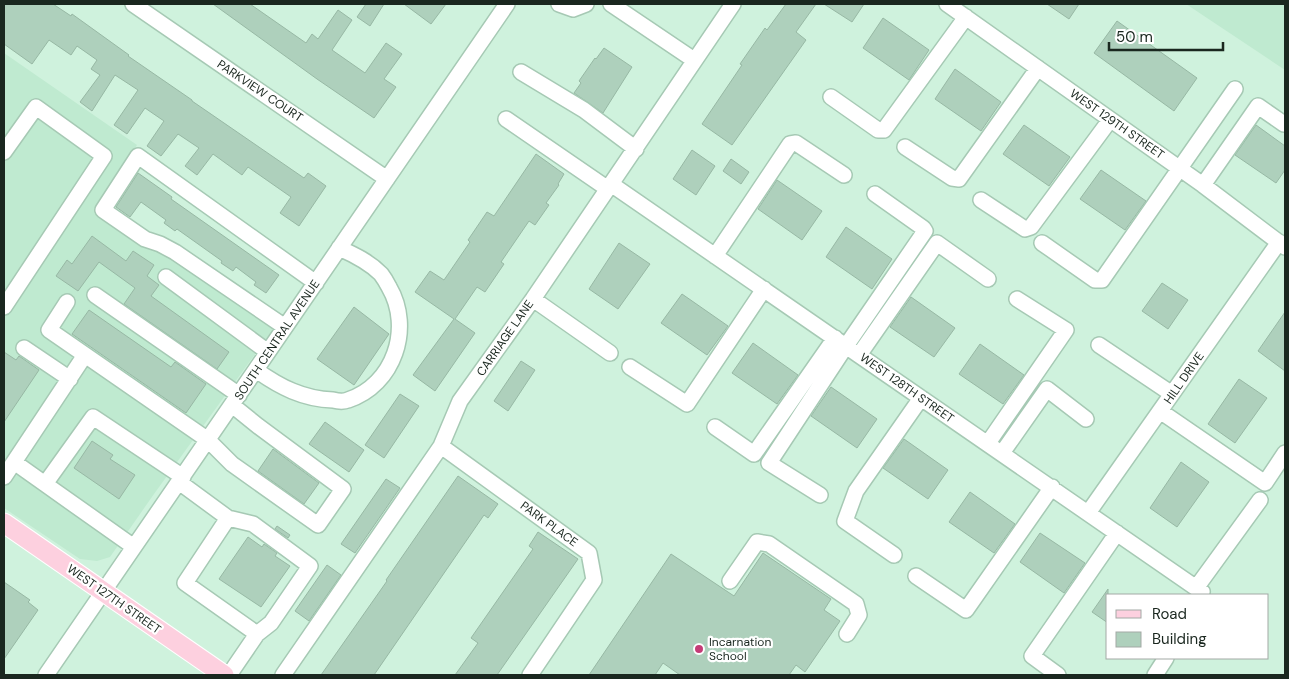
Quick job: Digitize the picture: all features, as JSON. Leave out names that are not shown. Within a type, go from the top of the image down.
[{"type":"main road","name":"WEST 127TH STREET","points":[[4,523],[224,675]]},
{"type":"street","name":"PARKVIEW COURT","points":[[133,4],[387,179]]},
{"type":"street","name":"SOUTH CENTRAL AVENUE","points":[[46,675],[507,4]]},
{"type":"street","points":[[559,4],[573,9],[586,4]]},
{"type":"street","points":[[611,4],[694,60]]},
{"type":"street","name":"CARRIAGE LANE","points":[[283,675],[441,446],[460,401],[533,299],[733,4]]},
{"type":"street","name":"WEST 129TH STREET","points":[[947,4],[1180,168],[1282,245]]},
{"type":"street","points":[[832,97],[878,130],[884,130],[966,18]]},
{"type":"street","points":[[905,147],[952,178],[959,179],[1038,68]]},
{"type":"street","points":[[521,72],[584,110],[636,149]]},
{"type":"street","points":[[1042,243],[1095,280],[1102,280],[1235,89]]},
{"type":"street","points":[[1203,185],[1258,106],[1284,124]]},
{"type":"street","points":[[4,152],[36,107],[104,156],[4,307]]},
{"type":"street","name":"WEST 128TH STREET","points":[[506,119],[764,289],[1200,592]]},
{"type":"street","points":[[981,200],[1025,229],[1031,227],[1110,120]]},
{"type":"street","points":[[715,256],[790,144],[796,143],[844,175]]},
{"type":"street","points":[[285,328],[175,252],[145,239],[103,210],[138,156],[316,283]]},
{"type":"street","points":[[715,427],[754,454],[925,231],[875,194]]},
{"type":"street","points":[[858,355],[937,243],[988,279]]},
{"type":"street","name":"HILL DRIVE","points":[[1088,513],[1172,394],[1282,245]]},
{"type":"street","points":[[256,370],[272,382],[297,394],[320,400],[346,401],[369,389],[387,371],[398,348],[400,322],[395,297],[382,275],[363,259],[339,248]]},
{"type":"street","points":[[166,277],[268,352]]},
{"type":"street","points":[[630,367],[688,404],[764,289]]},
{"type":"street","points":[[67,302],[49,330],[208,440],[232,464],[318,525],[344,489],[235,400],[95,295]]},
{"type":"street","points":[[533,299],[610,352]]},
{"type":"street","points":[[988,444],[1066,330],[1017,299]]},
{"type":"street","points":[[820,495],[769,463],[840,342]]},
{"type":"street","points":[[1099,344],[1172,394]]},
{"type":"street","points":[[24,348],[70,379]]},
{"type":"street","points":[[4,477],[85,355]]},
{"type":"street","points":[[1002,453],[1047,389],[1086,419]]},
{"type":"street","points":[[894,555],[844,521],[856,491],[921,398]]},
{"type":"street","points":[[1160,411],[1265,483],[1285,453]]},
{"type":"street","points":[[45,484],[93,417],[181,479],[228,518],[253,524],[310,566],[271,623],[257,634],[230,675]]},
{"type":"street","name":"PARK PLACE","points":[[441,446],[589,553],[594,580],[530,675]]},
{"type":"street","points":[[14,462],[134,548]]},
{"type":"street","points":[[916,576],[966,610],[1052,488]]},
{"type":"street","points":[[1200,592],[1260,500]]},
{"type":"street","points":[[228,518],[185,583],[257,634]]},
{"type":"street","points":[[1058,675],[1032,656],[1117,533]]},
{"type":"street","points":[[730,581],[757,542],[769,544],[856,604],[859,615],[847,634]]},
{"type":"street","points":[[1155,675],[1165,659]]},
{"type":"shaded area","points":[[1186,4],[1285,4],[1285,70]]},
{"type":"shaded area","points":[[4,53],[137,145],[94,209],[138,239],[172,255],[276,325],[110,557],[97,561],[80,559],[4,508]]},
{"type":"building","points":[[4,4],[53,4],[71,16],[72,14],[128,56],[304,178],[308,173],[326,186],[299,226],[280,213],[291,197],[248,167],[242,175],[213,154],[197,175],[185,166],[199,148],[178,134],[161,156],[147,146],[164,121],[145,108],[127,134],[114,125],[138,90],[115,75],[92,111],[80,102],[100,75],[91,69],[97,60],[77,46],[71,55],[49,40],[32,64],[4,44]]},
{"type":"building","points":[[213,4],[250,4],[306,43],[312,34],[318,39],[338,10],[352,20],[332,50],[365,73],[386,43],[402,54],[384,79],[396,87],[374,118]]},
{"type":"building","points":[[366,4],[384,4],[370,26],[357,17]]},
{"type":"building","points":[[404,4],[446,4],[431,24]]},
{"type":"building","points":[[786,4],[816,4],[796,32],[806,40],[732,145],[702,124],[765,28],[767,30]]},
{"type":"building","points":[[824,4],[864,4],[852,22]]},
{"type":"building","points":[[1047,4],[1079,4],[1069,19]]},
{"type":"building","points":[[883,18],[929,50],[909,80],[863,48]]},
{"type":"building","points":[[1117,21],[1197,78],[1174,111],[1094,53]]},
{"type":"building","points":[[604,48],[632,67],[603,113],[574,93],[581,83],[579,81]]},
{"type":"building","points":[[955,69],[1001,102],[981,131],[935,99]]},
{"type":"building","points":[[1024,125],[1070,157],[1049,186],[1003,154]]},
{"type":"building","points":[[1256,125],[1285,146],[1285,170],[1276,183],[1235,155]]},
{"type":"building","points":[[692,150],[715,166],[696,195],[673,179]]},
{"type":"building","points":[[536,154],[564,174],[559,185],[546,203],[549,205],[535,225],[529,221],[501,262],[504,264],[485,292],[477,287],[455,319],[475,333],[435,391],[413,375],[454,319],[415,292],[430,271],[444,280],[470,242],[468,240],[487,212],[494,216]]},
{"type":"building","points":[[731,159],[749,172],[741,184],[723,171]]},
{"type":"building","points":[[1101,170],[1146,201],[1125,230],[1080,199]]},
{"type":"building","points":[[138,173],[172,197],[171,199],[279,275],[266,293],[254,285],[256,282],[236,267],[233,271],[177,229],[175,231],[164,223],[166,220],[141,202],[130,217],[116,207]]},
{"type":"building","points":[[777,180],[822,211],[802,240],[758,209]]},
{"type":"building","points":[[846,227],[892,259],[872,289],[826,257]]},
{"type":"building","points":[[92,236],[126,261],[133,251],[154,265],[147,276],[159,285],[151,296],[229,352],[217,369],[124,304],[135,288],[99,262],[78,291],[56,276],[67,260],[72,264]]},
{"type":"building","points":[[619,243],[650,264],[618,309],[589,289]]},
{"type":"building","points":[[1162,283],[1188,300],[1168,329],[1142,311]]},
{"type":"building","points":[[682,294],[728,326],[707,355],[661,323]]},
{"type":"building","points":[[911,297],[955,328],[934,357],[890,327]]},
{"type":"building","points":[[354,307],[389,334],[354,385],[317,359]]},
{"type":"building","points":[[89,310],[171,367],[175,362],[206,384],[186,413],[72,334]]},
{"type":"building","points":[[1285,312],[1285,371],[1258,351]]},
{"type":"building","points":[[753,343],[798,375],[777,404],[732,373]]},
{"type":"building","points":[[980,344],[1024,375],[1003,404],[959,374]]},
{"type":"building","points":[[4,352],[16,360],[19,356],[39,370],[4,422]]},
{"type":"building","points":[[521,361],[535,370],[508,411],[494,401]]},
{"type":"building","points":[[1239,379],[1267,398],[1235,443],[1208,424]]},
{"type":"building","points":[[831,387],[877,419],[857,448],[811,416]]},
{"type":"building","points":[[400,394],[419,406],[384,458],[365,445]]},
{"type":"building","points":[[325,422],[364,450],[349,472],[309,444]]},
{"type":"building","points":[[904,439],[948,470],[928,499],[883,468]]},
{"type":"building","points":[[92,441],[113,455],[110,459],[135,475],[119,499],[74,468]]},
{"type":"building","points":[[273,449],[319,483],[304,504],[258,471]]},
{"type":"building","points":[[1181,462],[1209,482],[1177,527],[1150,508]]},
{"type":"building","points":[[458,476],[498,504],[488,518],[484,515],[374,675],[321,675],[387,581]]},
{"type":"building","points":[[386,479],[400,488],[355,553],[341,544]]},
{"type":"building","points":[[970,492],[1015,524],[994,553],[949,522]]},
{"type":"building","points":[[277,526],[290,535],[288,538],[275,529]]},
{"type":"building","points":[[538,532],[578,559],[497,675],[455,675],[478,643],[471,638],[533,549],[529,546]]},
{"type":"building","points":[[1040,533],[1085,563],[1064,593],[1020,562]]},
{"type":"building","points":[[248,537],[262,547],[264,544],[277,553],[275,556],[290,566],[261,607],[219,579]]},
{"type":"building","points":[[763,553],[831,599],[824,610],[840,621],[805,672],[796,665],[789,675],[680,675],[663,663],[655,675],[589,675],[671,554],[734,596]]},
{"type":"building","points":[[327,565],[341,575],[309,621],[295,611]]},
{"type":"building","points":[[4,582],[30,600],[28,602],[38,610],[4,659]]},
{"type":"building","points":[[1108,589],[1108,594],[1106,594],[1106,622],[1092,612]]},
{"type":"place","name":"Incarnation School","points":[[699,649]]}]
